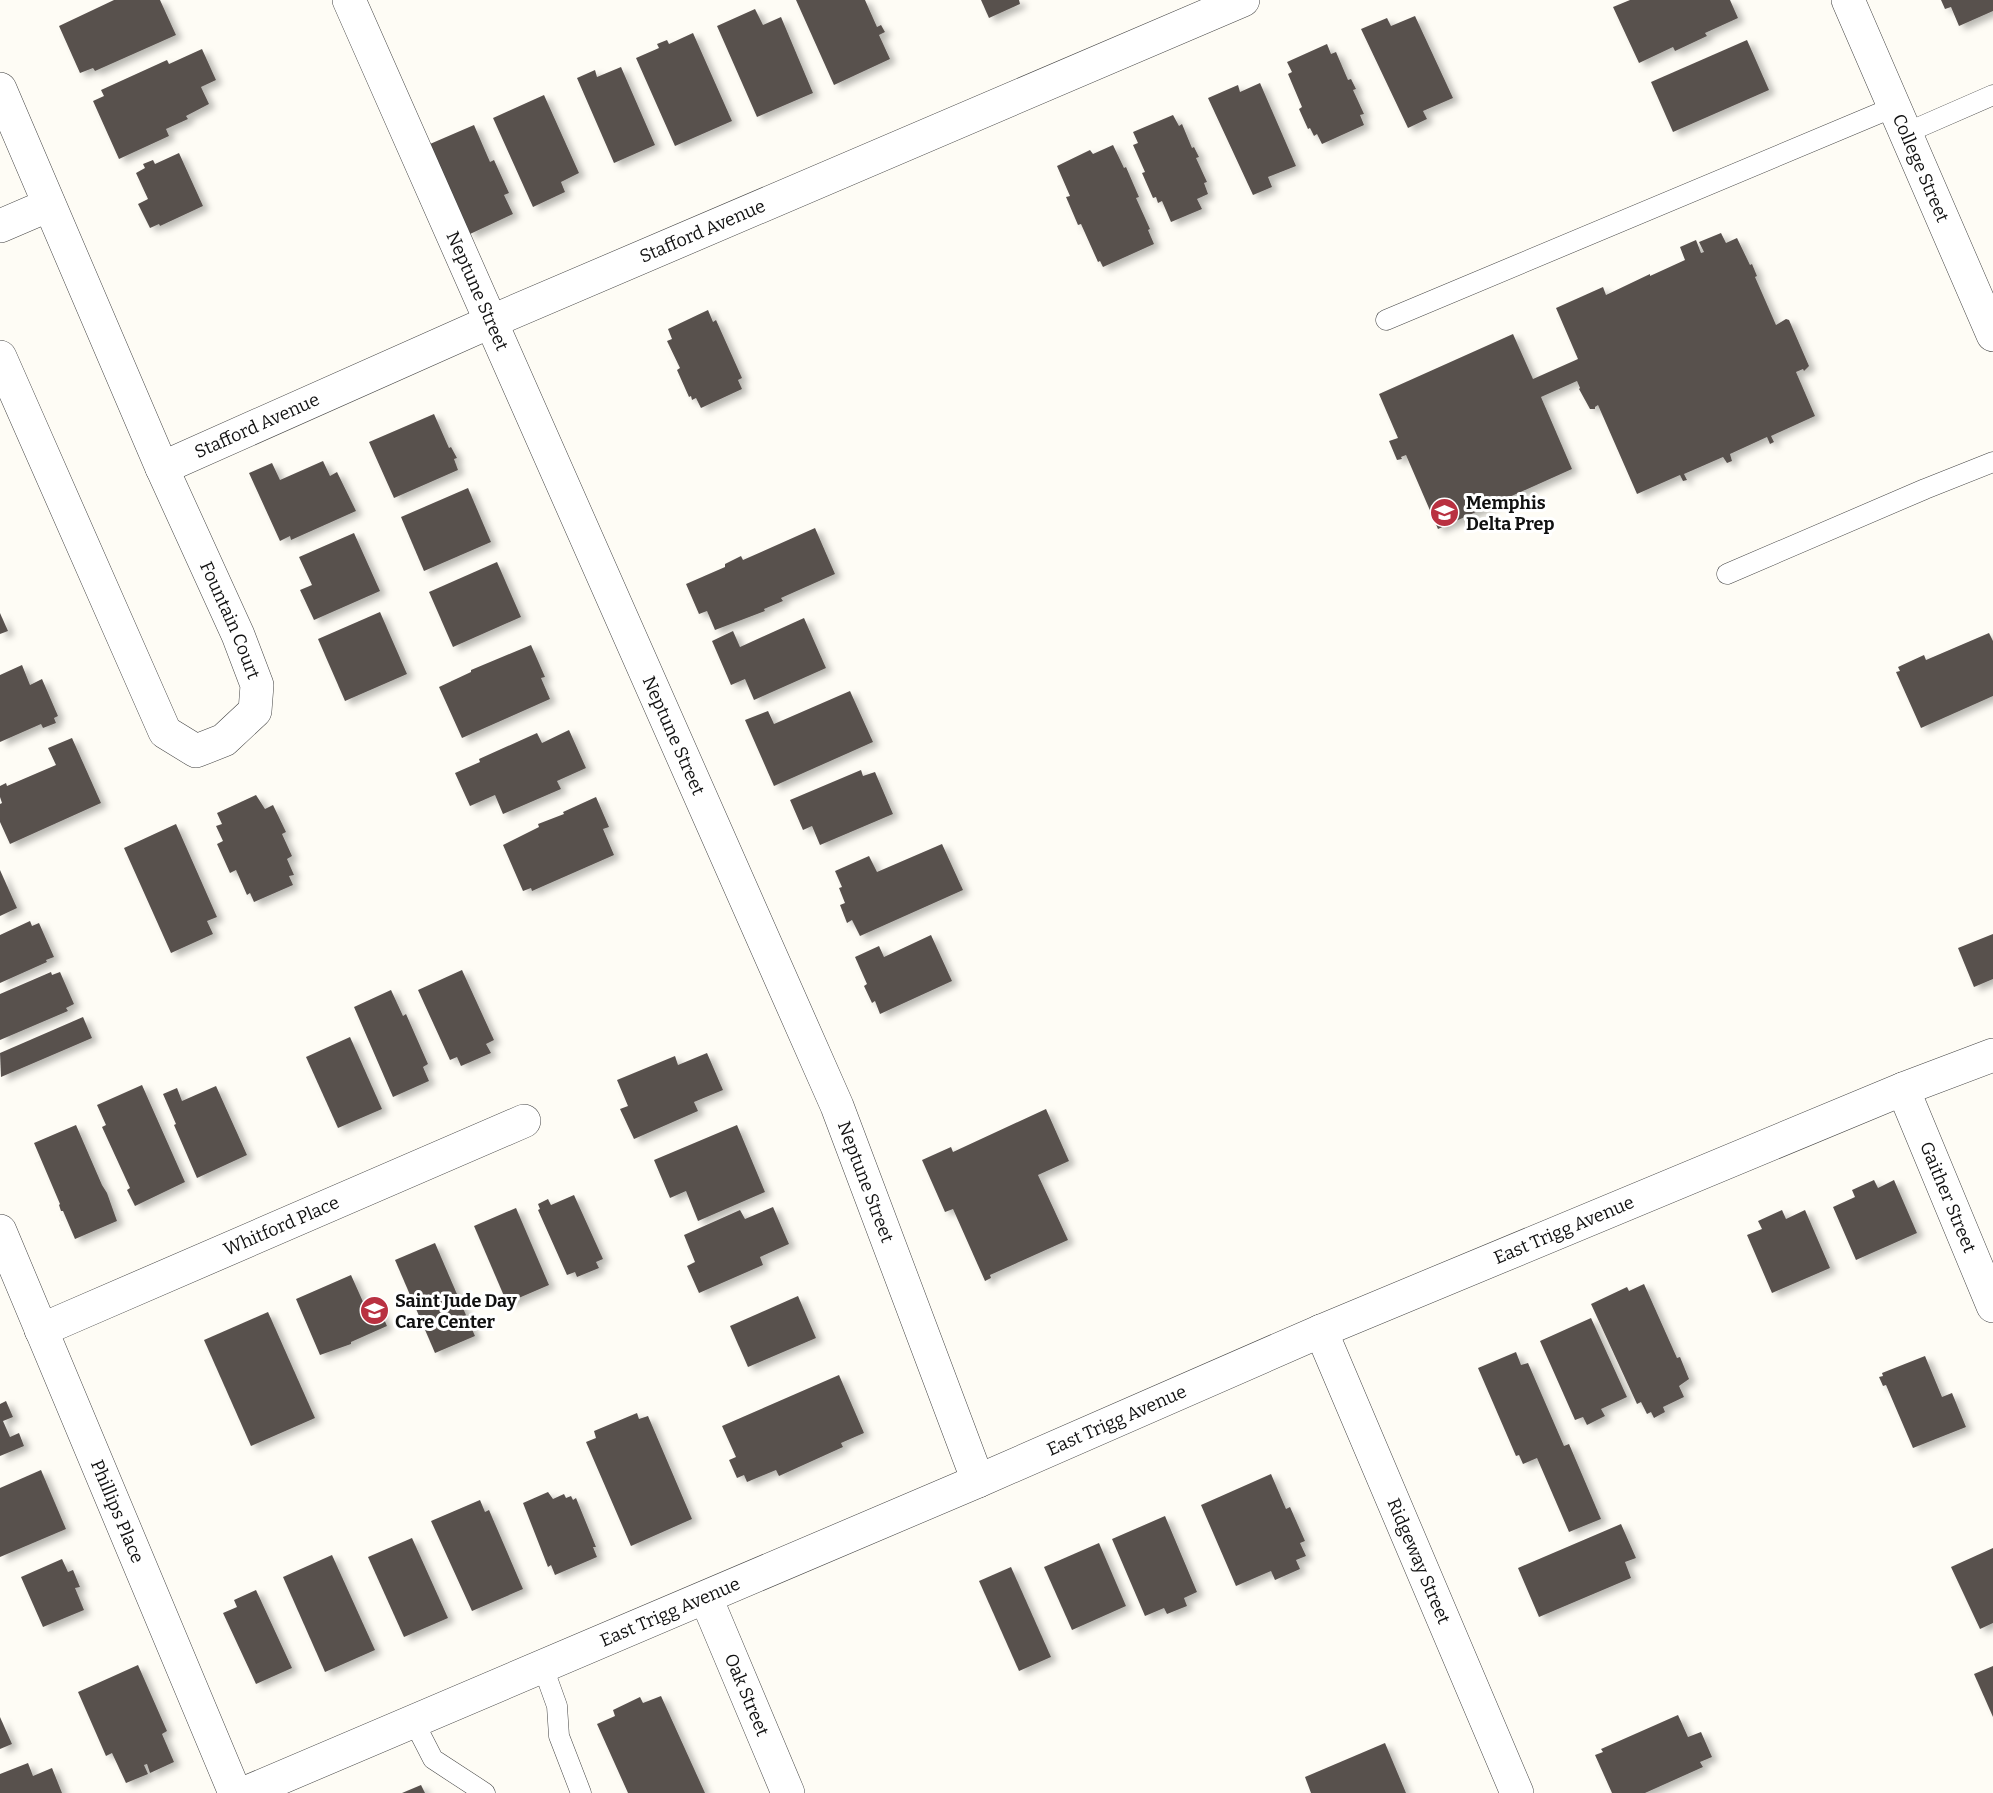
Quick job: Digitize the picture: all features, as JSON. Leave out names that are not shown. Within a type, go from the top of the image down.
[{"type":"street","name":"Neptune Street","points":[[349,0],[837,1106],[978,1481]]},
{"type":"street","name":"Stafford Avenue","points":[[162,468],[490,322],[1243,0]]},
{"type":"street","name":"College Street","points":[[1848,0],[1993,335]]},
{"type":"street","name":"Fountain Court","points":[[0,357],[165,732],[196,751],[224,740],[255,711],[257,685],[238,635],[162,468],[3,103]]},
{"type":"street","points":[[0,226],[49,205]]},
{"type":"street","name":"East Trigg Avenue","points":[[245,1793],[706,1598],[1321,1331],[1903,1089],[1993,1055]]},
{"type":"street","name":"Gaither Street","points":[[1903,1089],[1993,1306]]},
{"type":"street","name":"Whitford Place","points":[[40,1330],[524,1121]]},
{"type":"street","name":"Phillips Place","points":[[0,1231],[235,1793]]},
{"type":"street","name":"Ridgeway Street","points":[[1321,1331],[1517,1793]]},
{"type":"street","name":"Oak Street","points":[[706,1598],[788,1793]]},
{"type":"lane","points":[[1386,320],[1900,120],[1993,94]]},
{"type":"lane","points":[[1727,574],[1993,462]]},
{"type":"lane","points":[[543,1667],[557,1706],[559,1736],[581,1793]]},
{"type":"lane","points":[[414,1722],[433,1759],[485,1793]]},
{"type":"building","points":[[114,0],[160,0],[176,35],[95,71],[93,68],[80,73],[59,26]]},
{"type":"building","points":[[796,0],[865,0],[877,27],[881,25],[885,32],[879,35],[890,59],[834,85]]},
{"type":"building","points":[[981,0],[1019,0],[1020,4],[989,18]]},
{"type":"building","points":[[1630,0],[1730,0],[1738,18],[1705,33],[1707,36],[1675,51],[1673,47],[1639,63],[1613,7]]},
{"type":"building","points":[[1941,0],[1993,0],[1993,11],[1959,26],[1951,7],[1945,9]]},
{"type":"building","points":[[755,9],[763,25],[781,17],[813,93],[757,117],[717,26]]},
{"type":"building","points":[[1415,16],[1453,98],[1423,111],[1427,119],[1408,128],[1361,29],[1387,18],[1391,26]]},
{"type":"building","points":[[693,33],[732,121],[675,146],[636,58],[659,48],[657,44],[667,40],[669,44]]},
{"type":"building","points":[[1747,40],[1769,90],[1673,132],[1651,82]]},
{"type":"building","points":[[1327,44],[1331,54],[1336,52],[1348,80],[1351,79],[1356,89],[1353,90],[1364,114],[1360,115],[1364,125],[1322,144],[1317,134],[1314,136],[1310,128],[1308,129],[1299,109],[1302,107],[1288,74],[1292,72],[1287,62]]},
{"type":"building","points":[[202,49],[216,80],[201,87],[209,104],[186,116],[188,119],[166,129],[169,136],[119,159],[93,101],[104,96],[101,90],[167,60],[169,64]]},
{"type":"building","points":[[621,67],[655,145],[614,163],[577,78],[595,70],[597,77]]},
{"type":"building","points":[[1260,83],[1296,166],[1268,177],[1272,187],[1253,195],[1208,98],[1238,85],[1240,92]]},
{"type":"building","points":[[544,95],[579,173],[561,182],[565,192],[533,207],[493,118]]},
{"type":"building","points":[[1173,115],[1179,126],[1182,124],[1192,148],[1194,147],[1199,157],[1196,158],[1207,182],[1204,183],[1208,194],[1197,199],[1202,209],[1171,222],[1162,201],[1158,203],[1156,197],[1153,198],[1142,173],[1145,172],[1133,145],[1138,143],[1133,132]]},
{"type":"building","points":[[474,125],[490,162],[494,160],[509,193],[504,195],[513,214],[470,234],[430,144]]},
{"type":"building","points":[[1113,145],[1139,197],[1136,198],[1154,244],[1103,267],[1100,261],[1098,262],[1081,224],[1078,225],[1066,197],[1070,196],[1057,166],[1090,150],[1093,154]]},
{"type":"building","points":[[179,153],[203,206],[160,226],[159,224],[150,228],[138,204],[148,199],[136,173],[145,168],[143,164],[153,160],[155,164]]},
{"type":"building","name":"Memphis Delta Prep","points":[[1721,233],[1726,243],[1737,238],[1750,265],[1752,264],[1757,276],[1755,277],[1776,325],[1786,319],[1789,320],[1809,366],[1804,371],[1803,369],[1796,372],[1815,416],[1771,436],[1774,442],[1770,444],[1767,437],[1730,454],[1732,461],[1727,463],[1723,457],[1684,474],[1687,480],[1683,481],[1680,475],[1637,494],[1598,405],[1595,409],[1590,409],[1577,381],[1541,397],[1572,469],[1438,529],[1406,455],[1397,460],[1389,441],[1398,438],[1379,394],[1513,334],[1533,379],[1578,359],[1556,308],[1603,287],[1606,295],[1685,260],[1680,247],[1696,240],[1701,253],[1704,252],[1699,242]]},
{"type":"building","points":[[708,310],[713,322],[716,320],[742,378],[738,380],[742,389],[701,408],[696,398],[692,400],[691,396],[689,397],[677,370],[680,368],[667,341],[672,339],[668,329]]},
{"type":"building","points":[[434,414],[449,448],[451,447],[457,458],[454,459],[458,470],[394,498],[369,442]]},
{"type":"building","points":[[323,461],[330,476],[337,472],[356,511],[291,540],[290,536],[280,541],[249,473],[272,463],[280,480]]},
{"type":"building","points":[[468,488],[491,542],[424,571],[401,517]]},
{"type":"building","points":[[815,528],[835,574],[781,598],[783,601],[764,609],[765,611],[715,630],[707,611],[699,614],[686,584],[725,567],[725,564],[741,556],[743,560]]},
{"type":"building","points":[[354,533],[380,591],[314,620],[300,590],[312,585],[299,557]]},
{"type":"building","points":[[497,562],[521,617],[453,647],[429,592]]},
{"type":"building","points":[[380,612],[407,674],[345,701],[318,639]]},
{"type":"building","points":[[0,613],[8,631],[0,634]]},
{"type":"building","points":[[804,618],[826,668],[754,700],[745,679],[731,685],[712,641],[733,631],[740,647]]},
{"type":"building","points":[[1989,633],[1993,641],[1993,696],[1921,728],[1896,672],[1900,671],[1898,667],[1924,655],[1926,660]]},
{"type":"building","points":[[531,645],[545,677],[541,678],[550,699],[462,738],[439,687],[471,670]]},
{"type":"building","points":[[22,665],[30,685],[42,679],[58,716],[54,718],[56,723],[43,728],[41,724],[0,742],[0,675]]},
{"type":"building","points":[[850,691],[873,742],[774,786],[745,720],[768,711],[774,724]]},
{"type":"building","points":[[569,730],[586,768],[557,781],[561,789],[503,814],[495,795],[470,806],[455,773],[480,762],[479,759],[537,733],[542,743]]},
{"type":"building","points":[[72,738],[101,803],[10,844],[0,822],[0,804],[2,803],[0,786],[6,783],[7,786],[56,765],[48,748]]},
{"type":"building","points":[[861,770],[863,776],[875,772],[893,814],[820,845],[812,826],[803,830],[790,800]]},
{"type":"building","points":[[256,795],[265,809],[273,805],[286,832],[282,834],[292,856],[287,859],[294,875],[289,876],[293,885],[254,902],[250,893],[247,895],[236,870],[230,873],[217,844],[223,841],[216,826],[222,824],[217,813]]},
{"type":"building","points":[[596,797],[609,827],[603,829],[614,855],[532,891],[531,888],[523,891],[503,845],[539,827],[538,824],[564,814],[563,812]]},
{"type":"building","points":[[176,824],[217,917],[207,921],[213,934],[171,953],[124,848]]},
{"type":"building","points":[[942,844],[963,890],[860,936],[852,920],[847,923],[840,905],[845,903],[839,888],[842,887],[835,871],[869,856],[877,872]]},
{"type":"building","points":[[0,870],[17,908],[0,916]]},
{"type":"building","points":[[30,921],[32,926],[39,923],[54,957],[0,983],[0,935]]},
{"type":"building","points":[[1993,934],[1993,979],[1974,987],[1958,948]]},
{"type":"building","points":[[931,935],[952,981],[880,1014],[875,1001],[872,1003],[864,986],[867,984],[855,957],[879,946],[884,957]]},
{"type":"building","points":[[462,970],[494,1040],[486,1044],[491,1053],[461,1066],[457,1057],[450,1060],[418,990]]},
{"type":"building","points":[[51,972],[52,975],[60,972],[74,1004],[66,1008],[68,1011],[0,1040],[0,994]]},
{"type":"building","points":[[391,990],[403,1016],[406,1014],[428,1064],[423,1067],[429,1081],[393,1097],[354,1007]]},
{"type":"building","points":[[83,1017],[92,1038],[1,1077],[0,1053]]},
{"type":"building","points":[[350,1037],[382,1109],[338,1128],[306,1057]]},
{"type":"building","points":[[707,1053],[723,1090],[694,1102],[698,1111],[634,1139],[620,1109],[628,1106],[617,1080],[675,1056],[678,1065]]},
{"type":"building","points":[[142,1085],[185,1182],[135,1206],[127,1190],[130,1188],[102,1127],[106,1125],[97,1105]]},
{"type":"building","points":[[216,1086],[247,1155],[197,1178],[163,1094],[177,1088],[182,1101]]},
{"type":"building","points":[[1046,1109],[1069,1161],[1038,1175],[1068,1240],[990,1275],[991,1278],[985,1281],[953,1209],[945,1212],[922,1160],[951,1147],[953,1152]]},
{"type":"building","points":[[76,1125],[107,1193],[117,1221],[75,1239],[61,1211],[34,1143]]},
{"type":"building","points":[[737,1125],[765,1192],[698,1221],[686,1191],[670,1198],[654,1160]]},
{"type":"building","points":[[1874,1180],[1878,1188],[1894,1180],[1917,1233],[1856,1260],[1833,1207],[1855,1197],[1852,1190]]},
{"type":"building","points":[[574,1195],[603,1259],[596,1262],[599,1268],[577,1277],[575,1272],[567,1275],[538,1210],[540,1209],[538,1204],[548,1199],[551,1205]]},
{"type":"building","points":[[773,1207],[789,1244],[760,1257],[763,1265],[699,1293],[687,1266],[695,1262],[684,1235],[740,1210],[745,1219]]},
{"type":"building","points":[[516,1208],[549,1285],[507,1303],[474,1226]]},
{"type":"building","points":[[1782,1210],[1786,1219],[1805,1210],[1830,1268],[1772,1293],[1747,1235],[1762,1229],[1758,1221]]},
{"type":"building","points":[[435,1243],[475,1336],[435,1353],[395,1260]]},
{"type":"building","points":[[351,1275],[364,1304],[375,1299],[387,1326],[351,1344],[320,1355],[296,1299]]},
{"type":"building","points":[[1644,1284],[1677,1358],[1680,1357],[1689,1379],[1679,1386],[1684,1397],[1663,1407],[1665,1412],[1654,1418],[1651,1412],[1647,1414],[1641,1402],[1637,1404],[1591,1304],[1627,1287],[1629,1291]]},
{"type":"building","points":[[798,1296],[816,1338],[748,1367],[730,1326]]},
{"type":"building","points":[[268,1312],[315,1418],[251,1446],[204,1340]]},
{"type":"building","points":[[1591,1318],[1627,1397],[1601,1409],[1605,1416],[1587,1425],[1583,1417],[1575,1420],[1540,1341]]},
{"type":"building","points":[[1516,1352],[1521,1365],[1528,1363],[1564,1446],[1569,1444],[1601,1519],[1569,1532],[1537,1458],[1523,1464],[1519,1455],[1516,1456],[1478,1368]]},
{"type":"building","points":[[1925,1356],[1942,1397],[1952,1393],[1966,1427],[1913,1448],[1886,1385],[1883,1386],[1879,1377],[1883,1376],[1882,1373]]},
{"type":"building","points":[[839,1375],[864,1433],[841,1443],[843,1447],[779,1476],[776,1470],[747,1482],[744,1475],[737,1478],[729,1460],[736,1457],[722,1426]]},
{"type":"building","points":[[6,1401],[13,1417],[3,1421],[10,1437],[19,1433],[24,1446],[0,1456],[0,1404]]},
{"type":"building","points":[[637,1413],[639,1419],[648,1416],[692,1519],[631,1546],[586,1442],[596,1438],[594,1431]]},
{"type":"building","points":[[41,1470],[66,1529],[0,1557],[0,1488]]},
{"type":"building","points":[[1271,1474],[1286,1509],[1290,1507],[1305,1541],[1300,1543],[1306,1556],[1296,1560],[1300,1569],[1275,1580],[1271,1571],[1236,1586],[1201,1505]]},
{"type":"building","points":[[548,1492],[553,1499],[564,1494],[566,1498],[571,1496],[573,1500],[576,1498],[596,1547],[593,1547],[597,1557],[555,1575],[551,1565],[548,1567],[523,1503]]},
{"type":"building","points":[[480,1500],[485,1512],[489,1510],[523,1589],[472,1611],[431,1521]]},
{"type":"building","points":[[1165,1516],[1197,1592],[1184,1598],[1187,1606],[1167,1614],[1164,1608],[1145,1616],[1112,1539]]},
{"type":"building","points":[[1621,1524],[1636,1558],[1625,1562],[1631,1578],[1539,1617],[1518,1568]]},
{"type":"building","points":[[412,1538],[448,1618],[404,1637],[368,1557]]},
{"type":"building","points":[[1099,1543],[1126,1606],[1072,1630],[1044,1567]]},
{"type":"building","points":[[1993,1548],[1993,1623],[1980,1629],[1951,1567]]},
{"type":"building","points":[[332,1555],[375,1650],[325,1672],[283,1577]]},
{"type":"building","points":[[62,1559],[68,1572],[73,1570],[80,1587],[75,1588],[84,1610],[43,1627],[21,1577]]},
{"type":"building","points":[[1011,1567],[1051,1657],[1019,1671],[979,1581]]},
{"type":"building","points":[[256,1590],[292,1668],[256,1684],[223,1613],[237,1607],[234,1600]]},
{"type":"building","points":[[138,1665],[167,1731],[162,1734],[174,1762],[150,1773],[147,1764],[144,1765],[148,1774],[126,1783],[112,1753],[106,1756],[78,1692]]},
{"type":"building","points":[[1993,1666],[1993,1717],[1974,1674]]},
{"type":"building","points":[[661,1696],[705,1793],[628,1793],[597,1724],[615,1716],[613,1710],[640,1697],[643,1703]]},
{"type":"building","points":[[1678,1715],[1688,1737],[1701,1732],[1712,1757],[1700,1762],[1703,1767],[1645,1793],[1612,1793],[1595,1755],[1603,1752],[1601,1749]]},
{"type":"building","points":[[0,1717],[12,1744],[0,1749]]},
{"type":"building","points":[[1385,1743],[1406,1793],[1311,1793],[1305,1777]]},
{"type":"building","points":[[28,1763],[33,1776],[52,1768],[62,1793],[0,1793],[0,1774]]},
{"type":"building","points":[[421,1785],[425,1793],[402,1793]]},
{"type":"place","name":"Memphis Delta Prep","points":[[1445,513]]},
{"type":"place","name":"Saint Jude Day Care Center","points":[[374,1311]]}]
